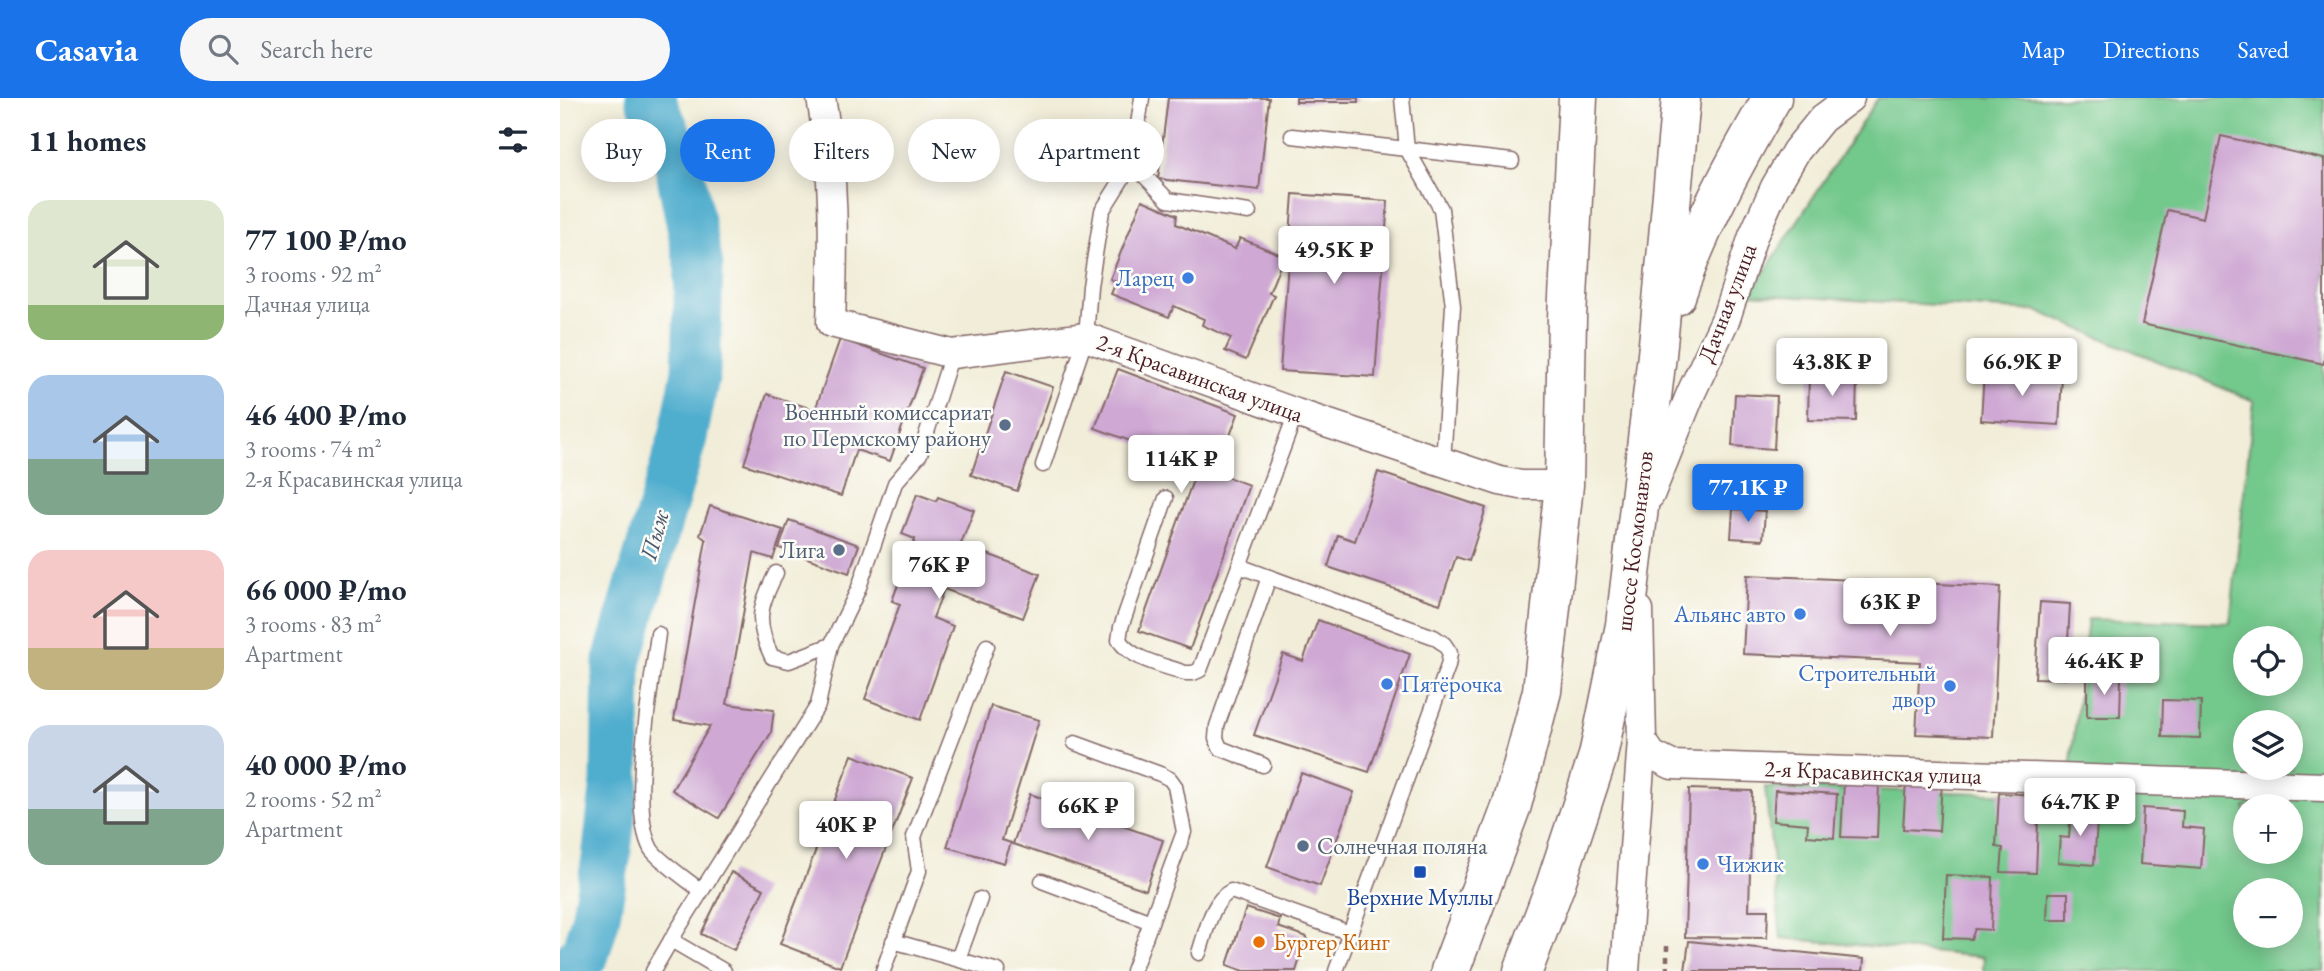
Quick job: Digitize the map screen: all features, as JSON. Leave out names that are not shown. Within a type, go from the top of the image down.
[{"type":"main road","points":[[1450,971],[1512,805],[1539,702],[1548,649],[1563,485],[1567,318],[1578,98]]},
{"type":"main road","name":"шоссе Космонавтов","points":[[1523,971],[1555,886],[1598,756],[1625,625],[1657,355],[1681,98]]},
{"type":"main road","points":[[1657,355],[1688,261],[1725,180],[1772,98]]},
{"type":"street","name":"2-я Красавинская улица","points":[[821,98],[830,145],[835,226],[831,323],[952,354],[1086,337],[1296,413],[1443,462],[1521,485],[1563,485]]},
{"type":"street","name":"Дачная улица","points":[[1637,530],[1690,393],[1726,318],[1753,236],[1775,187],[1796,151],[1822,119],[1850,98]]},
{"type":"street","points":[[1625,971],[1642,740],[1637,530]]},
{"type":"street","name":"2-я Красавинская улица","points":[[1642,740],[1652,755],[1672,765],[2324,787]]},
{"type":"lane","points":[[1139,119],[1142,98]]},
{"type":"lane","points":[[1402,98],[1407,149],[1441,209],[1452,306],[1443,462]]},
{"type":"lane","points":[[1292,136],[1511,161]]},
{"type":"lane","points":[[1043,465],[1086,337],[1101,211],[1120,182]]},
{"type":"lane","points":[[1150,182],[1168,200],[1249,212]]},
{"type":"lane","points":[[653,971],[818,705],[831,645],[858,590],[895,482],[920,454],[952,354]]},
{"type":"lane","points":[[1167,498],[1121,627],[1119,640],[1124,648],[1133,654],[1185,673],[1193,673],[1200,670],[1296,413]]},
{"type":"lane","points":[[1239,566],[1434,637],[1444,644],[1450,653],[1448,666],[1336,971]]},
{"type":"lane","points":[[776,573],[760,606],[764,639],[772,657],[789,661],[831,645]]},
{"type":"lane","points":[[1263,765],[1220,748],[1216,738],[1217,726],[1269,577]]},
{"type":"lane","points":[[658,634],[643,759],[640,810],[652,850],[701,891]]},
{"type":"lane","points":[[883,971],[919,871],[914,837],[986,646]]},
{"type":"lane","points":[[1075,743],[1160,774],[1170,779],[1175,786],[1184,832],[1133,971]]},
{"type":"lane","points":[[1042,881],[1151,922]]},
{"type":"lane","points":[[1199,953],[1217,904],[1223,895],[1231,891],[1350,933]]},
{"type":"lane","points":[[957,959],[980,899]]},
{"type":"lane","points":[[671,940],[724,971]]},
{"type":"lane","points":[[893,941],[998,971]]},
{"type":"path","points":[[1667,944],[1667,971]]},
{"type":"green space","points":[[1878,98],[2324,98],[2324,971],[1983,971],[1984,957],[1781,938],[1765,787],[2067,795],[2088,619],[2230,623],[2254,401],[2037,311],[1750,294]]},
{"type":"building","points":[[1168,98],[1269,98],[1259,190],[1164,180],[1164,130]]},
{"type":"building","points":[[1296,98],[1358,98],[1358,102],[1296,102]]},
{"type":"building","points":[[2221,136],[2324,159],[2324,364],[2142,324],[2167,210],[2203,218]]},
{"type":"building","points":[[1293,194],[1388,201],[1375,377],[1280,371]]},
{"type":"building","points":[[1142,200],[1177,215],[1176,224],[1235,249],[1240,238],[1284,256],[1269,293],[1274,295],[1246,360],[1225,351],[1231,338],[1202,325],[1204,319],[1174,306],[1169,317],[1111,294],[1116,282],[1110,279]]},
{"type":"building","points":[[840,339],[923,368],[890,461],[856,450],[841,496],[744,464],[767,394],[815,410]]},
{"type":"building","points":[[1118,369],[1238,414],[1216,473],[1249,485],[1190,649],[1139,631],[1198,466],[1095,428]]},
{"type":"building","points":[[1006,371],[1053,387],[1017,491],[971,475]]},
{"type":"building","points":[[1984,372],[2062,377],[2059,425],[1981,420]]},
{"type":"building","points":[[1809,374],[1857,375],[1856,421],[1808,420]]},
{"type":"building","points":[[1735,394],[1777,396],[1774,449],[1732,446]]},
{"type":"building","points":[[1378,472],[1486,508],[1469,561],[1456,557],[1440,604],[1328,567],[1338,535],[1355,541]]},
{"type":"building","points":[[917,494],[936,501],[938,497],[974,510],[961,544],[1040,574],[1023,618],[944,589],[933,618],[953,626],[920,720],[865,699],[900,604],[892,601],[915,539],[902,534]]},
{"type":"building","points":[[710,506],[783,530],[773,559],[754,553],[727,704],[774,710],[771,733],[719,818],[672,790],[710,726],[674,720],[706,540],[700,535]]},
{"type":"building","points":[[1733,509],[1765,511],[1763,540],[1731,538]]},
{"type":"building","points":[[789,520],[859,545],[849,573],[779,548]]},
{"type":"building","points":[[1747,575],[2000,587],[1993,737],[1916,734],[1920,662],[1743,654]]},
{"type":"building","points":[[2040,602],[2070,604],[2066,679],[2035,678]]},
{"type":"building","points":[[1318,620],[1410,654],[1369,772],[1254,735],[1283,654],[1303,661]]},
{"type":"building","points":[[2087,676],[2121,677],[2120,717],[2087,717]]},
{"type":"building","points":[[2163,700],[2201,701],[2200,738],[2162,737]]},
{"type":"building","points":[[991,706],[1039,720],[1002,840],[1011,843],[1004,863],[947,847]]},
{"type":"building","points":[[852,755],[913,778],[840,967],[780,944]]},
{"type":"building","points":[[1301,773],[1354,792],[1320,886],[1267,867]]},
{"type":"building","points":[[1906,780],[1942,782],[1939,831],[1903,829]]},
{"type":"building","points":[[1844,782],[1879,784],[1877,838],[1841,837]]},
{"type":"building","points":[[1689,789],[1752,791],[1749,910],[1768,910],[1767,938],[1685,937]]},
{"type":"building","points":[[1775,790],[1837,794],[1834,838],[1807,836],[1808,824],[1773,821]]},
{"type":"building","points":[[1999,793],[2039,795],[2036,873],[2001,872],[2003,848],[1996,847]]},
{"type":"building","points":[[1030,794],[1163,840],[1146,890],[1013,844]]},
{"type":"building","points":[[2071,807],[2098,808],[2094,865],[2058,862],[2060,837],[2069,838]]},
{"type":"building","points":[[2143,808],[2183,811],[2182,827],[2204,829],[2201,869],[2140,864]]},
{"type":"building","points":[[731,872],[764,889],[734,950],[701,934]]},
{"type":"building","points":[[1946,875],[1993,877],[1991,930],[1975,929],[1971,939],[1943,938]]},
{"type":"building","points":[[2048,893],[2068,893],[2068,920],[2047,920]]},
{"type":"building","points":[[1246,908],[1280,919],[1278,927],[1307,937],[1296,971],[1244,971],[1227,965]]},
{"type":"building","points":[[1689,941],[1864,959],[1863,971],[1685,971]]},
{"type":"waterway","name":"Пыж","points":[[568,971],[585,954],[595,920],[606,859],[615,782],[617,661],[683,437],[696,372],[699,266],[677,156],[650,98]]},
{"type":"place","name":"Ларец","points":[[1188,278]]},
{"type":"place","name":"Военный комиссариат по Пермскому району","points":[[1005,425]]},
{"type":"place","name":"Лига","points":[[839,550]]},
{"type":"place","name":"Альянс авто","points":[[1800,614]]},
{"type":"place","name":"Пятёрочка","points":[[1387,684]]},
{"type":"place","name":"Строительный двор","points":[[1950,686]]},
{"type":"place","name":"Солнечная поляна","points":[[1303,846]]},
{"type":"place","name":"Чижик","points":[[1703,864]]},
{"type":"place","name":"Верхние Муллы","points":[[1420,872]]},
{"type":"place","name":"Бургер Кинг","points":[[1259,942]]}]
